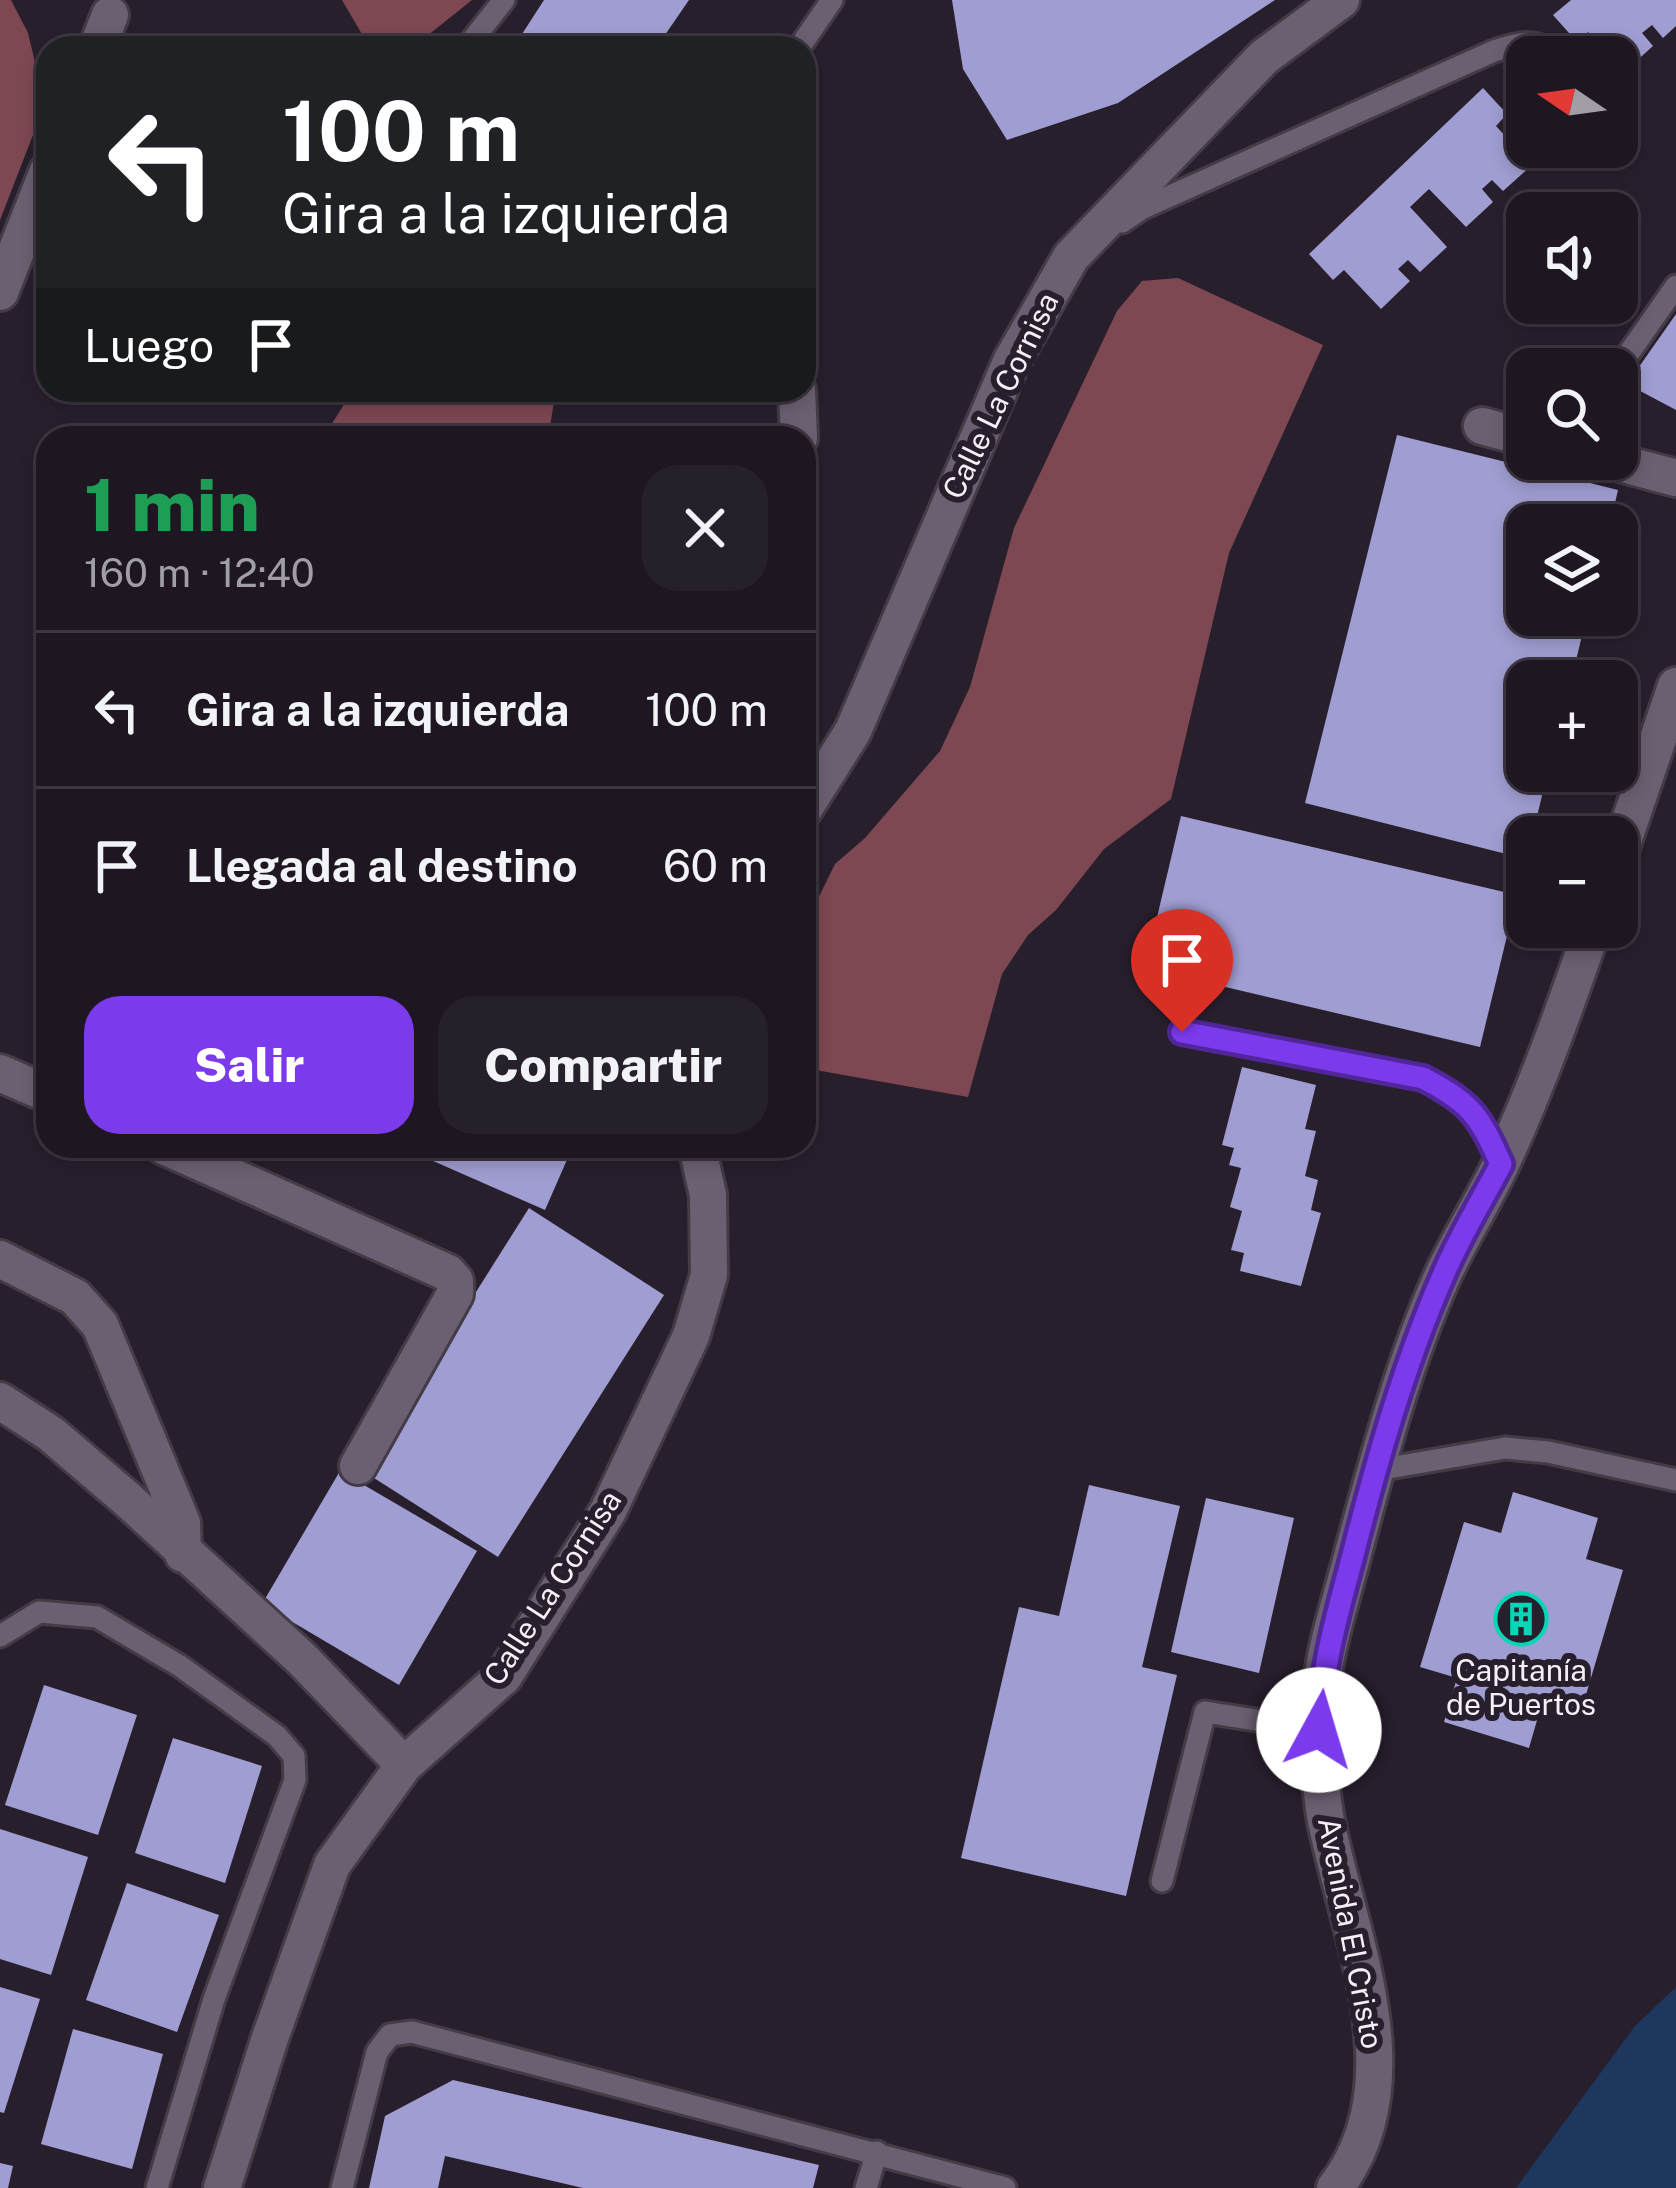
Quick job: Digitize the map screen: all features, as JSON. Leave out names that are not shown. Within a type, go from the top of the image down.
[{"type":"street","name":"Calle La Cornisa","points":[[816,790],[853,731],[1011,362],[1070,257],[1264,57],[1341,0]]},
{"type":"street","points":[[0,292],[36,201]]},
{"type":"street","points":[[1482,427],[1506,433]]},
{"type":"street","points":[[1638,468],[1676,478]]},
{"type":"street","points":[[1632,816],[1676,686]]},
{"type":"street","name":"Avenida El Cristo","points":[[1335,2188],[1364,2138],[1376,2067],[1346,1894],[1326,1822],[1318,1759],[1320,1695],[1377,1470],[1442,1277],[1501,1164],[1586,948]]},
{"type":"street","points":[[0,1073],[36,1089]]},
{"type":"street","points":[[191,1158],[455,1281],[454,1294],[358,1466]]},
{"type":"street","name":"Calle La Cornisa","points":[[222,2188],[332,1865],[404,1765],[504,1676],[608,1510],[682,1355],[709,1275],[708,1195],[700,1158]]},
{"type":"street","points":[[0,1259],[76,1297],[100,1324],[182,1523],[183,1554]]},
{"type":"street","points":[[0,1401],[51,1434],[302,1659],[404,1765]]},
{"type":"lane","points":[[476,36],[504,0]]},
{"type":"lane","points":[[807,36],[832,0]]},
{"type":"lane","points":[[1070,257],[1141,209],[1506,47]]},
{"type":"lane","points":[[1632,348],[1676,286]]},
{"type":"lane","points":[[1182,1032],[1423,1078],[1454,1094],[1481,1119],[1501,1164]]},
{"type":"lane","points":[[1377,1470],[1505,1448],[1548,1452],[1676,1480]]},
{"type":"lane","points":[[0,1636],[39,1612],[97,1617],[180,1666],[277,1736],[294,1756],[295,1780],[214,1999],[157,2188]]},
{"type":"lane","points":[[1162,1881],[1205,1712],[1319,1730]]},
{"type":"lane","points":[[342,2188],[377,2051],[390,2035],[412,2032],[1005,2188]]},
{"type":"lane","points":[[866,2188],[877,2152]]},
{"type":"shaded area","points":[[0,0],[11,0],[28,33],[36,66],[36,127],[0,220]]},
{"type":"shaded area","points":[[342,0],[472,0],[427,36],[363,36]]},
{"type":"shaded area","points":[[1178,278],[1323,345],[1229,553],[1171,799],[1104,849],[1056,910],[1028,935],[1002,974],[968,1097],[816,1070],[816,903],[835,864],[865,838],[940,751],[970,687],[1014,528],[1117,311],[1142,281]]},
{"type":"shaded area","points":[[346,402],[554,402],[550,426],[330,426]]},
{"type":"water","points":[[1676,1987],[1676,2188],[1516,2188],[1635,2026]]},
{"type":"building","points":[[544,0],[689,0],[664,36],[521,36]]},
{"type":"building","points":[[952,0],[1275,0],[1118,103],[1007,140],[963,69]]},
{"type":"building","points":[[1571,0],[1676,0],[1676,26],[1663,38],[1652,25],[1642,33],[1653,46],[1638,60],[1638,36],[1592,36],[1588,32],[1572,36],[1553,15]]},
{"type":"building","points":[[1483,88],[1506,113],[1496,126],[1506,137],[1506,168],[1529,168],[1503,191],[1492,180],[1482,189],[1493,202],[1466,227],[1429,189],[1410,207],[1447,247],[1420,272],[1408,260],[1398,269],[1410,281],[1381,309],[1344,270],[1333,280],[1309,254]]},
{"type":"building","points":[[1676,314],[1676,410],[1638,390],[1638,368]]},
{"type":"building","points":[[1397,435],[1506,462],[1506,480],[1578,480],[1618,490],[1615,504],[1506,504],[1506,636],[1582,636],[1576,660],[1506,660],[1506,792],[1543,792],[1537,816],[1506,816],[1506,854],[1305,803]]},
{"type":"building","points":[[1181,816],[1506,892],[1506,940],[1480,1047],[1145,968]]},
{"type":"building","points":[[1242,1067],[1316,1085],[1305,1129],[1316,1131],[1305,1176],[1318,1180],[1311,1210],[1321,1213],[1301,1286],[1240,1271],[1244,1253],[1231,1250],[1242,1211],[1230,1207],[1241,1168],[1229,1165],[1234,1148],[1222,1145]]},
{"type":"building","points":[[426,1158],[568,1158],[545,1210]]},
{"type":"building","points":[[529,1208],[664,1295],[498,1557],[363,1471]]},
{"type":"building","points":[[340,1471],[477,1551],[399,1685],[262,1604]]},
{"type":"building","points":[[1089,1485],[1180,1506],[1142,1667],[1177,1675],[1126,1896],[961,1858],[1019,1607],[1059,1616]]},
{"type":"building","name":"Capitanía de Puertos","points":[[1513,1492],[1598,1518],[1586,1559],[1623,1570],[1580,1715],[1542,1703],[1529,1748],[1444,1722],[1457,1678],[1420,1667],[1464,1522],[1501,1533]]},
{"type":"building","points":[[1206,1498],[1294,1518],[1259,1673],[1171,1652]]},
{"type":"building","points":[[44,1685],[137,1715],[98,1835],[5,1805]]},
{"type":"building","points":[[173,1738],[262,1766],[225,1883],[135,1853]]},
{"type":"building","points":[[0,1829],[88,1857],[51,1975],[0,1959]]},
{"type":"building","points":[[127,1883],[219,1915],[177,2032],[86,2000]]},
{"type":"building","points":[[0,1987],[40,1999],[4,2113],[0,2112]]},
{"type":"building","points":[[73,2029],[163,2054],[132,2169],[41,2144]]},
{"type":"building","points":[[453,2080],[819,2165],[813,2188],[583,2188],[445,2156],[438,2188],[369,2188],[385,2116]]},
{"type":"building","points":[[0,2163],[13,2166],[8,2188],[0,2188]]},
{"type":"place","name":"Capitanía de Puertos","points":[[1521,1619]]},
{"type":"route","points":[[1182,1032],[1423,1078],[1454,1094],[1481,1119],[1501,1164],[1442,1277],[1405,1378],[1334,1627],[1320,1695],[1319,1730]]}]
